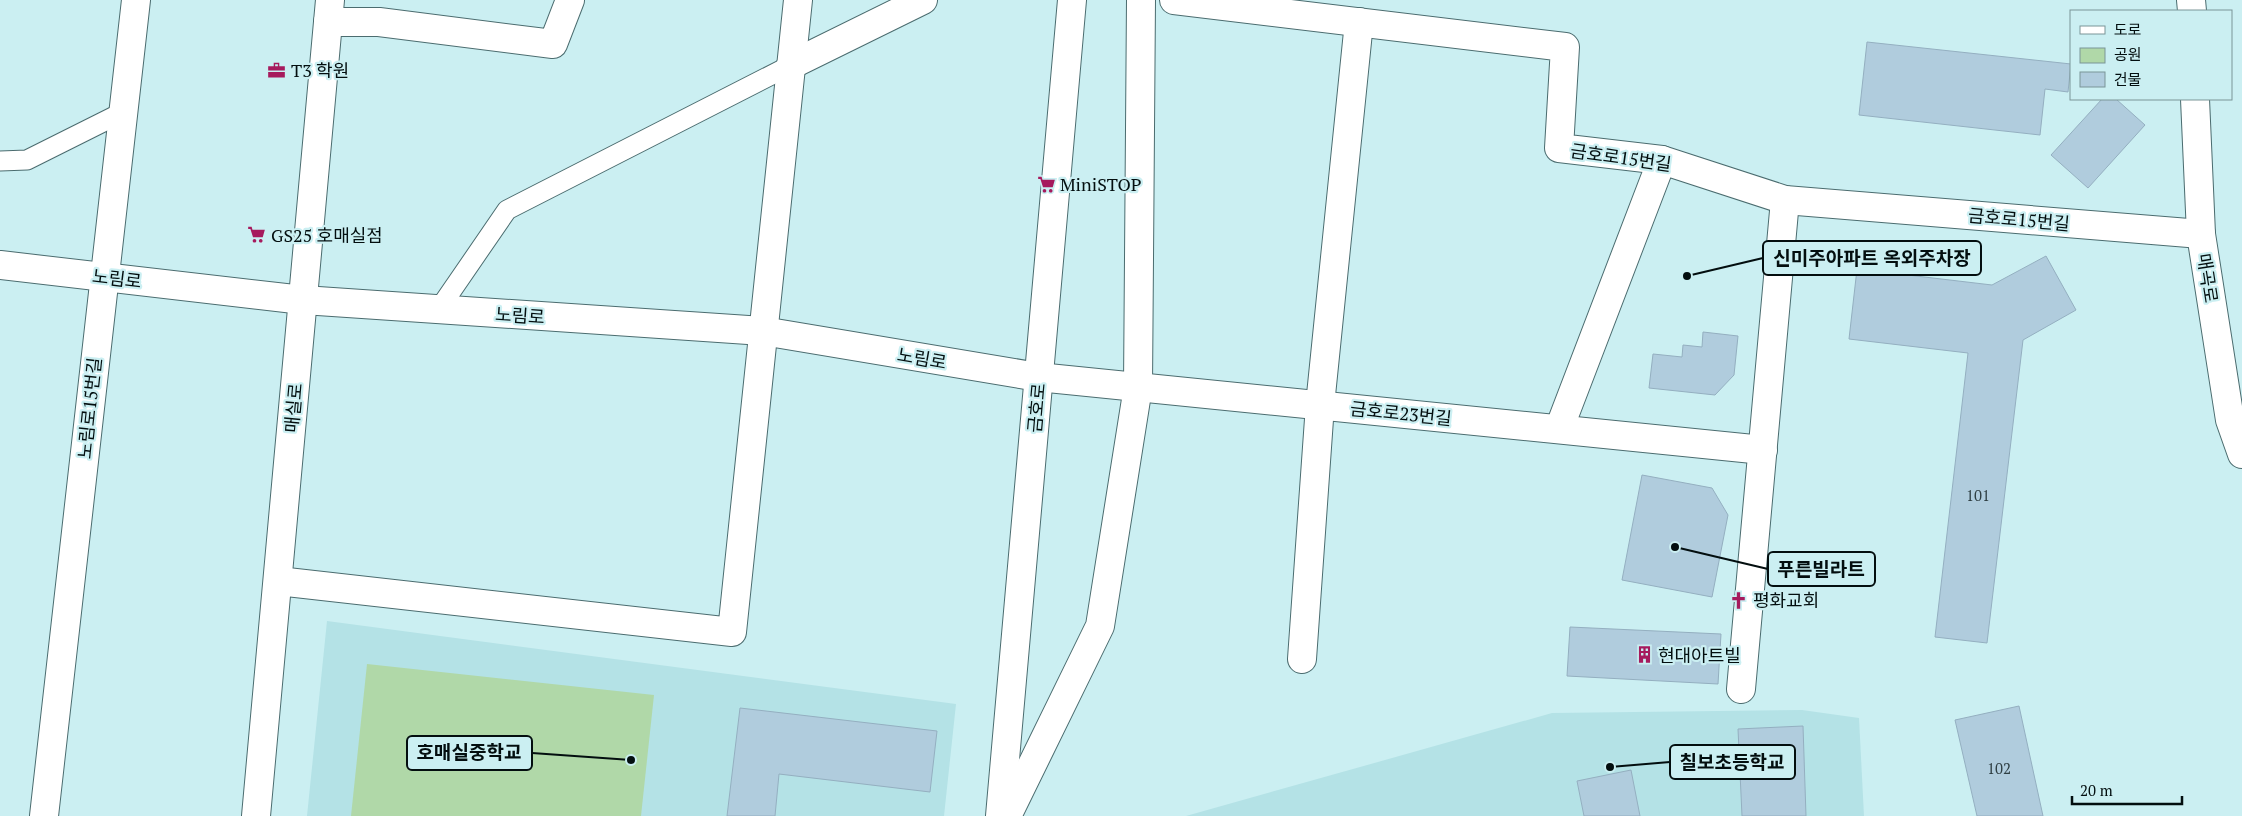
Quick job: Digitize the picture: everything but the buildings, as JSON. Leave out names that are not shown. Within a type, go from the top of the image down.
[{"type":"street","name":"노림로15번길","points":[[44,816],[136,0]]},
{"type":"street","points":[[329,11],[379,22],[553,44],[570,0]]},
{"type":"street","points":[[278,581],[732,632],[798,0]]},
{"type":"street","points":[[791,65],[923,0]]},
{"type":"street","name":"금호로","points":[[1000,816],[1072,0]]},
{"type":"street","points":[[1007,816],[1100,626],[1138,387],[1141,0]]},
{"type":"street","name":"금호로15번길","points":[[1174,0],[1565,47],[1559,148],[1662,160],[1785,200],[2201,234]]},
{"type":"street","name":"매실로","points":[[256,816],[329,11]]},
{"type":"street","points":[[1302,659],[1320,405],[1359,22]]},
{"type":"street","name":"매곡로","points":[[2196,100],[2201,234],[2230,420],[2242,454]]},
{"type":"street","points":[[1559,429],[1662,160]]},
{"type":"street","points":[[1741,689],[1785,200]]},
{"type":"street","name":"노림로","points":[[0,264],[303,300],[764,331],[1038,377]]},
{"type":"street","name":"금호로23번길","points":[[1038,377],[1763,450]]},
{"type":"lane","points":[[439,309],[507,210],[791,65]]},
{"type":"lane","points":[[0,161],[27,160],[123,112]]},
{"type":"shaded area","points":[[327,621],[956,704],[944,816],[307,816]]},
{"type":"shaded area","points":[[1802,710],[1859,718],[1864,816],[1186,816],[1552,713]]},
{"type":"green space","points":[[367,664],[654,695],[641,816],[351,816]]},
{"type":"place","name":"T3 학원","points":[[277,70]]},
{"type":"place","name":"MiniSTOP","points":[[1046,184]]},
{"type":"place","name":"GS25 호매실점","points":[[257,235]]},
{"type":"place","name":"신미주아파트 옥외주차장","points":[[1687,276]]},
{"type":"place","name":"푸른빌라트","points":[[1675,547]]},
{"type":"place","name":"평화교회","points":[[1739,600]]},
{"type":"place","name":"현대아트빌","points":[[1644,655]]},
{"type":"place","name":"호매실중학교","points":[[631,760]]},
{"type":"place","name":"칠보초등학교","points":[[1610,767]]}]
